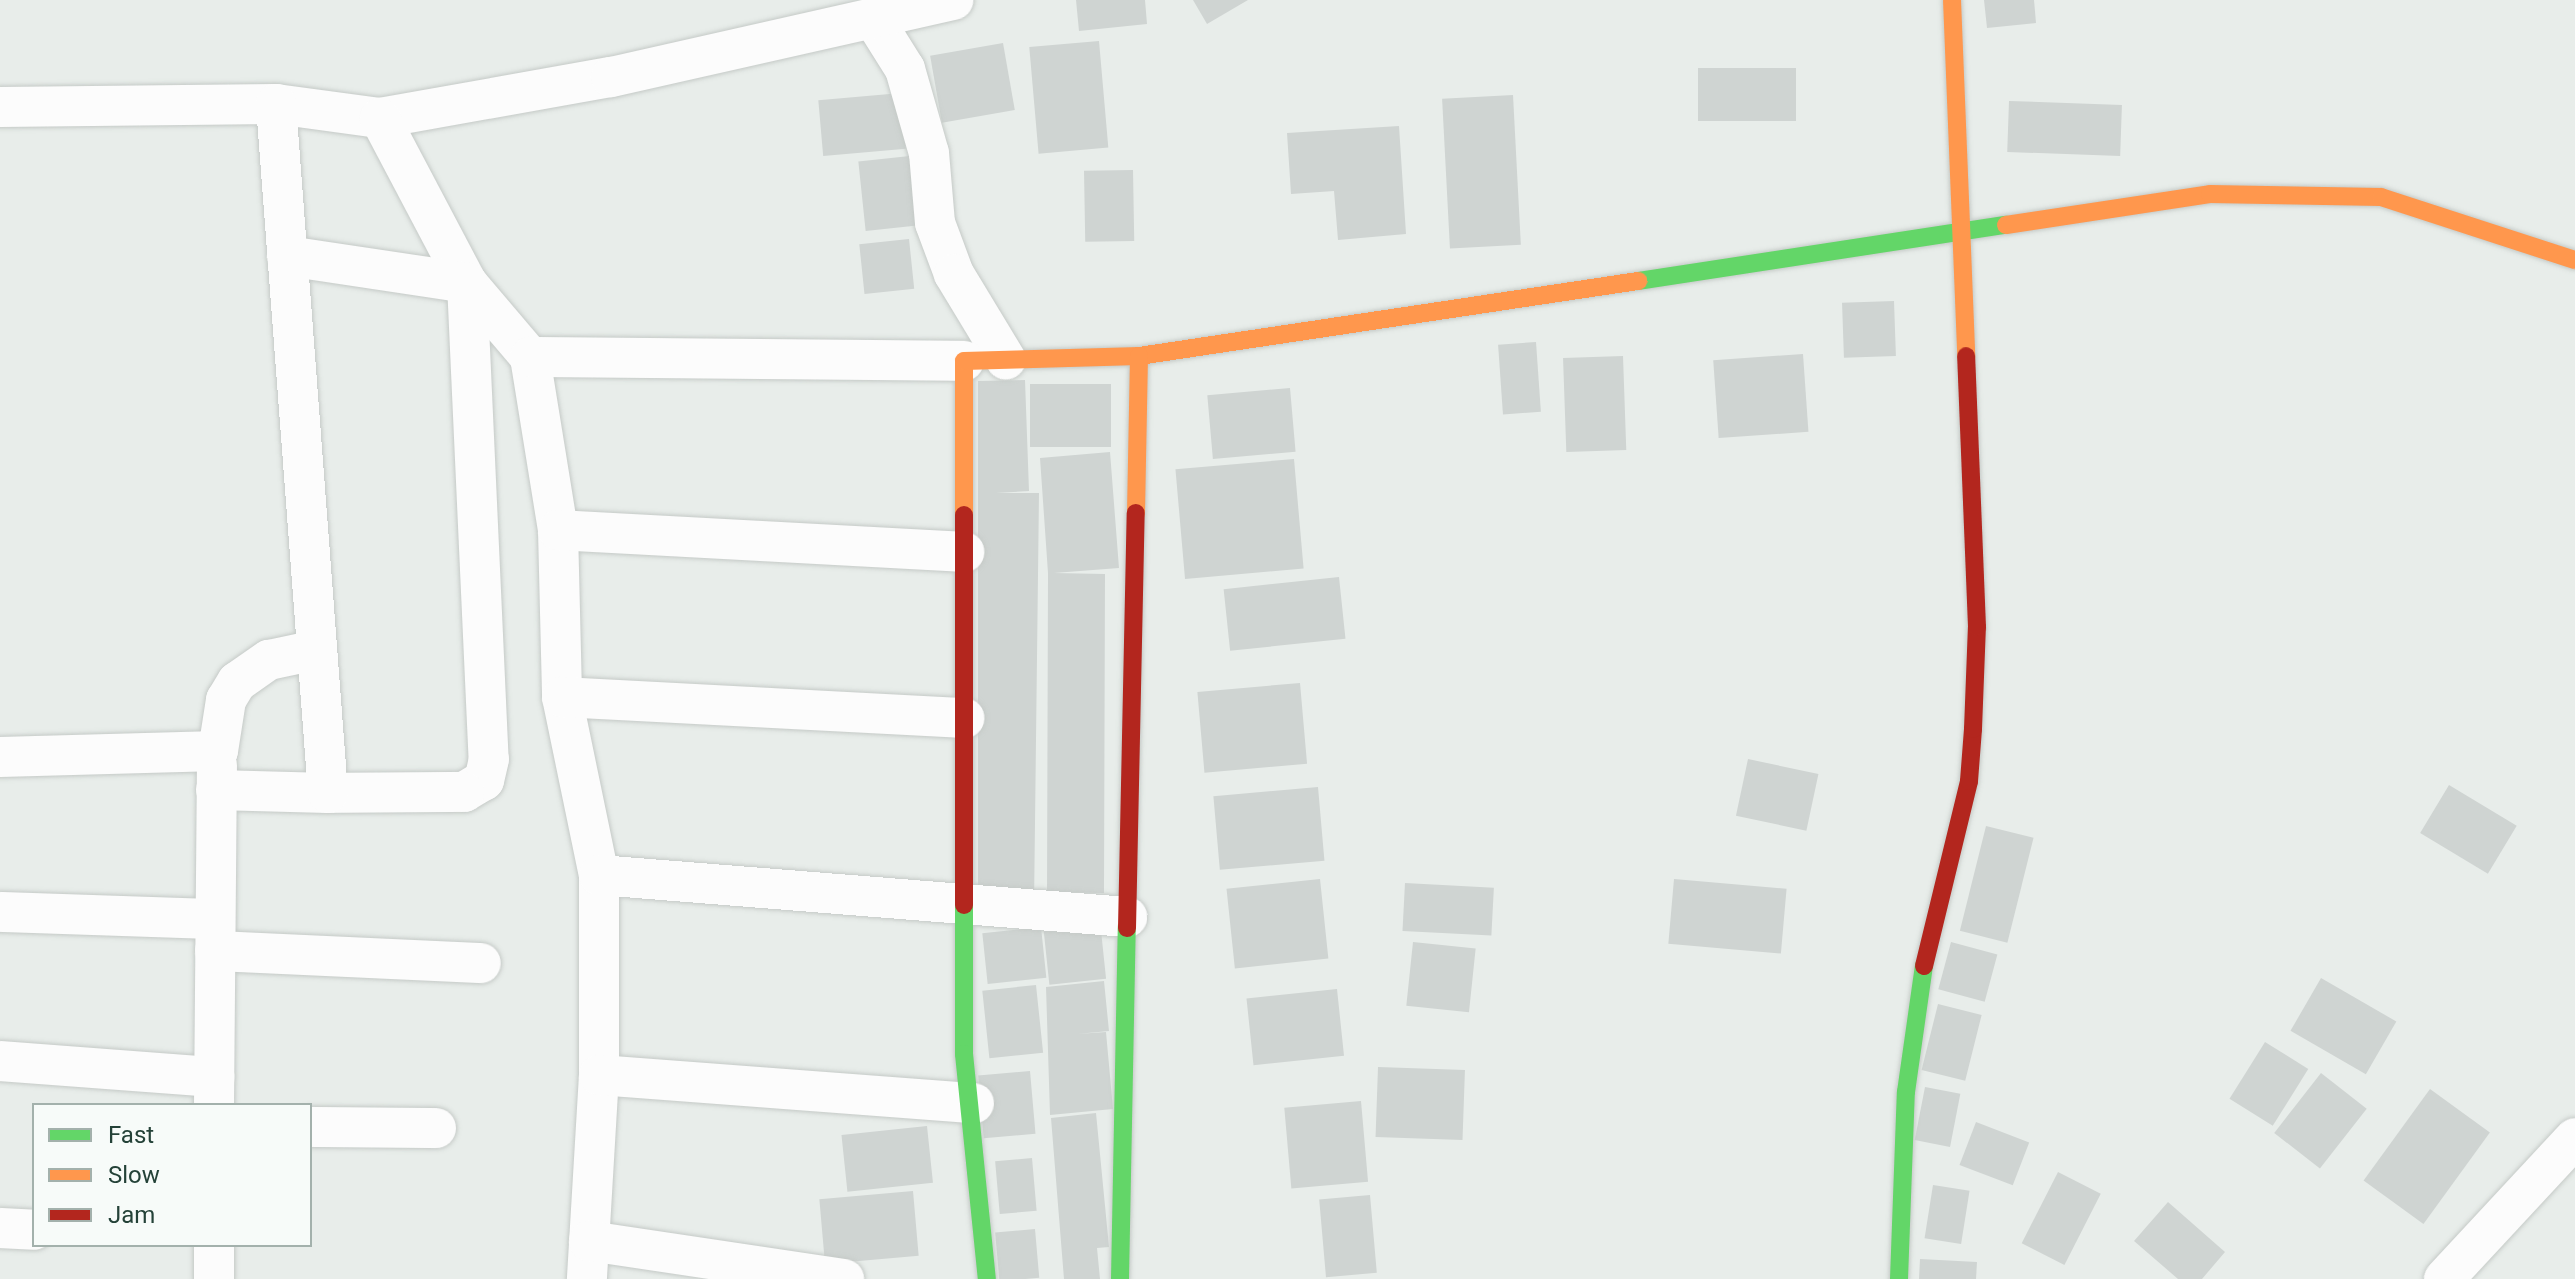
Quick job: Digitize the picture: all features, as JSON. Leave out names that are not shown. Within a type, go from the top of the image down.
[{"type":"street","points":[[0,107],[276,104],[380,118],[611,77],[953,0]]},
{"type":"street","points":[[1899,1279],[1906,1092],[1922,976],[1969,781],[1973,729],[1977,627],[1964,230],[1952,0]]},
{"type":"street","points":[[873,18],[905,69],[929,153],[935,223],[954,274],[1006,360]]},
{"type":"street","points":[[276,104],[328,793]]},
{"type":"street","points":[[380,118],[467,283],[530,357],[558,530],[562,697],[599,875],[599,1075],[588,1260],[844,1279]]},
{"type":"street","points":[[530,357],[964,361],[1139,356],[2210,194],[2381,197],[2575,260]]},
{"type":"street","points":[[287,256],[467,283]]},
{"type":"street","points":[[0,757],[217,770],[328,793],[464,792],[484,780],[489,759],[467,283]]},
{"type":"street","points":[[1120,1279],[1139,356]]},
{"type":"street","points":[[964,361],[964,1054],[974,1103],[987,1279]]},
{"type":"street","points":[[558,530],[964,552]]},
{"type":"street","points":[[0,1061],[214,1091],[217,770],[226,700],[237,682],[269,660],[316,650]]},
{"type":"street","points":[[562,697],[964,718]]},
{"type":"street","points":[[599,875],[964,907],[1127,917]]},
{"type":"street","points":[[0,912],[481,963]]},
{"type":"street","points":[[599,1075],[974,1103]]},
{"type":"street","points":[[312,1127],[436,1128]]},
{"type":"street","points":[[2444,1279],[2575,1138]]},
{"type":"street","points":[[0,1228],[32,1230]]},
{"type":"street","points":[[214,1247],[214,1279]]},
{"type":"building","points":[[1076,0],[1145,0],[1147,24],[1079,31]]},
{"type":"building","points":[[1193,0],[1248,0],[1207,24]]},
{"type":"building","points":[[1984,0],[2034,0],[2036,23],[1987,28]]},
{"type":"building","points":[[1099,41],[1108,148],[1039,154],[1029,47]]},
{"type":"building","points":[[1003,43],[1015,110],[942,123],[930,56]]},
{"type":"building","points":[[1698,68],[1796,68],[1796,121],[1698,121]]},
{"type":"building","points":[[901,93],[906,149],[823,156],[818,100]]},
{"type":"building","points":[[1513,95],[1521,245],[1450,249],[1442,99]]},
{"type":"building","points":[[2009,101],[2122,105],[2120,156],[2007,152]]},
{"type":"building","points":[[1399,126],[1406,234],[1338,240],[1334,191],[1291,194],[1287,133]]},
{"type":"building","points":[[919,155],[926,225],[866,231],[858,161]]},
{"type":"building","points":[[1133,170],[1134,241],[1085,242],[1084,171]]},
{"type":"building","points":[[909,239],[914,289],[865,294],[859,244]]},
{"type":"building","points":[[1894,301],[1896,356],[1844,358],[1842,303]]},
{"type":"building","points":[[1536,342],[1541,412],[1503,414],[1498,345]]},
{"type":"building","points":[[1803,354],[1808,432],[1719,438],[1713,360]]},
{"type":"building","points":[[1623,356],[1626,450],[1566,452],[1563,358]]},
{"type":"building","points":[[1025,380],[1029,491],[996,493],[1039,493],[1034,906],[978,905],[978,381]]},
{"type":"building","points":[[1030,384],[1111,384],[1111,447],[1030,447]]},
{"type":"building","points":[[1290,388],[1296,452],[1213,459],[1207,395]]},
{"type":"building","points":[[1110,452],[1119,568],[1054,573],[1105,574],[1104,893],[1047,892],[1048,573],[1040,458]]},
{"type":"building","points":[[1294,459],[1304,569],[1185,579],[1175,469]]},
{"type":"building","points":[[1339,577],[1345,639],[1230,651],[1224,589]]},
{"type":"building","points":[[1300,683],[1307,764],[1204,773],[1197,692]]},
{"type":"building","points":[[1748,759],[1818,774],[1806,831],[1736,816]]},
{"type":"building","points":[[2449,785],[2517,826],[2488,874],[2420,833]]},
{"type":"building","points":[[1318,787],[1324,861],[1220,870],[1213,796]]},
{"type":"building","points":[[1986,826],[2034,838],[2007,943],[1960,931]]},
{"type":"building","points":[[1320,879],[1328,959],[1235,968],[1227,889]]},
{"type":"building","points":[[1674,879],[1787,889],[1781,954],[1668,944]]},
{"type":"building","points":[[1405,883],[1494,888],[1491,936],[1402,931]]},
{"type":"building","points":[[1100,921],[1106,979],[1049,985],[1043,927]]},
{"type":"building","points":[[1041,927],[1046,978],[988,984],[982,933]]},
{"type":"building","points":[[1413,942],[1476,949],[1469,1012],[1406,1006]]},
{"type":"building","points":[[1951,942],[1997,954],[1985,1002],[1938,989]]},
{"type":"building","points":[[2321,978],[2396,1022],[2366,1074],[2290,1031]]},
{"type":"building","points":[[1104,981],[1109,1031],[1077,1034],[1106,1032],[1113,1109],[1050,1115],[1046,987]]},
{"type":"building","points":[[1036,985],[1043,1053],[989,1058],[982,991]]},
{"type":"building","points":[[1337,989],[1344,1056],[1254,1065],[1246,999]]},
{"type":"building","points":[[1938,1004],[1982,1015],[1965,1081],[1922,1070]]},
{"type":"building","points":[[2265,1042],[2308,1069],[2273,1126],[2229,1099]]},
{"type":"building","points":[[1378,1067],[1465,1070],[1463,1140],[1376,1137]]},
{"type":"building","points":[[1030,1071],[1035,1134],[984,1138],[978,1076]]},
{"type":"building","points":[[2321,1073],[2367,1109],[2320,1169],[2274,1133]]},
{"type":"building","points":[[1925,1087],[1960,1094],[1950,1147],[1915,1140]]},
{"type":"building","points":[[2430,1089],[2490,1132],[2423,1224],[2364,1180]]},
{"type":"building","points":[[1361,1101],[1368,1182],[1291,1188],[1284,1108]]},
{"type":"building","points":[[1096,1113],[1109,1247],[1097,1248],[1100,1279],[1064,1279],[1051,1118]]},
{"type":"building","points":[[1976,1122],[2029,1142],[2013,1185],[1960,1165]]},
{"type":"building","points":[[927,1126],[933,1183],[847,1192],[841,1135]]},
{"type":"building","points":[[1032,1158],[1037,1211],[1000,1214],[995,1161]]},
{"type":"building","points":[[2058,1172],[2101,1194],[2064,1265],[2022,1243]]},
{"type":"building","points":[[1933,1185],[1970,1191],[1961,1244],[1925,1238]]},
{"type":"building","points":[[913,1191],[919,1256],[825,1264],[819,1199]]},
{"type":"building","points":[[1370,1195],[1377,1273],[1326,1277],[1319,1199]]},
{"type":"building","points":[[2168,1202],[2225,1252],[2202,1279],[2178,1279],[2134,1241]]},
{"type":"building","points":[[1035,1229],[1039,1278],[999,1279],[995,1232]]},
{"type":"building","points":[[1920,1259],[1977,1262],[1976,1279],[1919,1279]]},
{"type":"traffic: fast","points":[[1638,281],[2006,225]]},
{"type":"traffic: fast","points":[[964,905],[964,1054],[987,1279]]},
{"type":"traffic: fast","points":[[1120,1279],[1127,928]]},
{"type":"traffic: fast","points":[[1899,1279],[1906,1092],[1924,966]]},
{"type":"traffic: slow","points":[[1952,0],[1966,356]]},
{"type":"traffic: slow","points":[[2006,225],[2210,194],[2381,197],[2575,260]]},
{"type":"traffic: slow","points":[[1139,356],[1638,281]]},
{"type":"traffic: slow","points":[[964,515],[964,361],[1139,356],[1136,513]]},
{"type":"traffic: jam","points":[[1924,966],[1969,781],[1973,729],[1977,627],[1966,356]]},
{"type":"traffic: jam","points":[[1127,928],[1136,513]]},
{"type":"traffic: jam","points":[[964,515],[964,905]]}]
